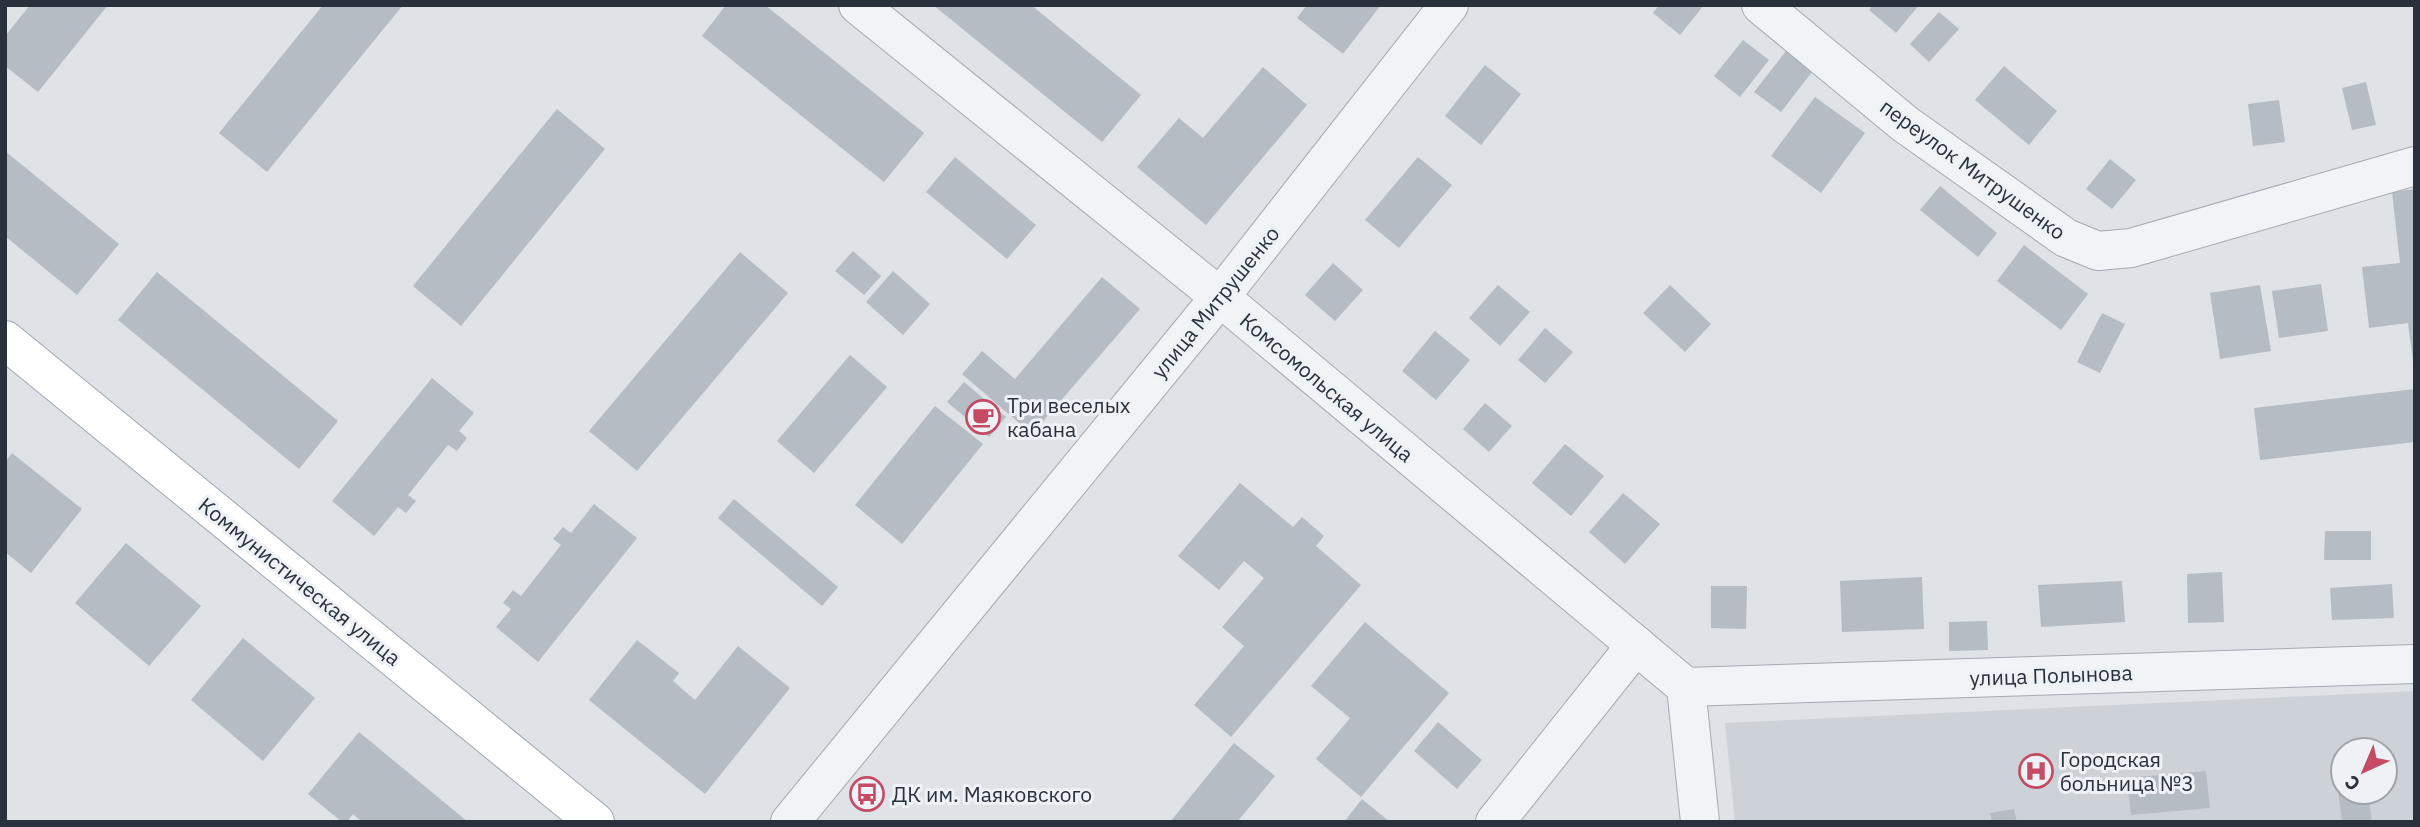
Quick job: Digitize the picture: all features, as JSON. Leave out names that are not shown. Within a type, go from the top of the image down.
[{"type":"main road","name":"Коммунистическая улица","points":[[5,340],[595,822]]},
{"type":"street","name":"улица Митрушенко","points":[[790,822],[1220,297],[1449,5]]},
{"type":"street","name":"переулок Митрушенко","points":[[1761,5],[1905,124],[2066,238],[2098,251],[2131,248],[2415,166]]},
{"type":"street","name":"Комсомольская улица","points":[[866,8],[1220,297],[1686,687]]},
{"type":"street","points":[[1494,822],[1636,645]]},
{"type":"street","name":"улица Полынова","points":[[1686,687],[2415,664]]},
{"type":"street","points":[[1686,687],[1700,822]]},
{"type":"shaded area","name":"Городская больница №3","points":[[2415,691],[2415,822],[1735,822],[1725,723]]},
{"type":"building","points":[[30,5],[108,5],[38,92],[5,66],[5,36]]},
{"type":"building","points":[[323,5],[403,5],[267,172],[219,133]]},
{"type":"building","points":[[726,5],[765,5],[924,133],[884,182],[702,36]]},
{"type":"building","points":[[933,5],[1031,5],[1141,95],[1102,142]]},
{"type":"building","points":[[1307,5],[1381,5],[1343,54],[1297,18]]},
{"type":"building","points":[[1659,5],[1704,5],[1680,35],[1653,13]]},
{"type":"building","points":[[1873,5],[1919,5],[1896,33],[1869,10]]},
{"type":"building","points":[[1939,12],[1959,29],[1929,62],[1910,44]]},
{"type":"building","points":[[1743,40],[1769,60],[1740,97],[1714,76]]},
{"type":"building","points":[[1786,51],[1812,72],[1781,112],[1754,92]]},
{"type":"building","points":[[1485,65],[1521,94],[1481,145],[1445,116]]},
{"type":"building","points":[[2004,66],[2057,111],[2029,145],[1975,100]]},
{"type":"building","points":[[1263,67],[1307,105],[1206,225],[1137,167],[1179,118],[1203,138]]},
{"type":"building","points":[[2366,82],[2376,125],[2352,130],[2342,88]]},
{"type":"building","points":[[1815,97],[1865,133],[1821,193],[1771,156]]},
{"type":"building","points":[[2279,100],[2285,142],[2253,146],[2248,104]]},
{"type":"building","points":[[557,109],[605,149],[461,326],[413,286]]},
{"type":"building","points":[[5,151],[119,244],[77,295],[5,236]]},
{"type":"building","points":[[955,157],[1036,225],[1007,259],[926,192]]},
{"type":"building","points":[[1418,157],[1452,185],[1399,248],[1365,220]]},
{"type":"building","points":[[2110,159],[2136,180],[2112,209],[2086,189]]},
{"type":"building","points":[[1940,186],[1997,233],[1978,257],[1920,210]]},
{"type":"building","points":[[2415,189],[2413,361],[2408,323],[2369,328],[2362,267],[2400,263],[2392,192]]},
{"type":"building","points":[[2024,245],[2088,294],[2061,330],[1997,281]]},
{"type":"building","points":[[853,251],[881,276],[864,295],[835,271]]},
{"type":"building","points":[[740,252],[788,293],[637,471],[589,431]]},
{"type":"building","points":[[1333,263],[1363,290],[1335,321],[1305,295]]},
{"type":"building","points":[[893,271],[930,304],[903,335],[866,302]]},
{"type":"building","points":[[157,272],[338,421],[299,469],[118,320]]},
{"type":"building","points":[[1102,277],[1140,309],[1032,434],[962,374],[982,351],[1015,379]]},
{"type":"building","points":[[2321,284],[2328,331],[2279,338],[2272,291]]},
{"type":"building","points":[[1498,285],[1530,312],[1500,346],[1469,318]]},
{"type":"building","points":[[1670,285],[1711,324],[1685,352],[1643,313]]},
{"type":"building","points":[[2260,285],[2271,351],[2220,359],[2210,293]]},
{"type":"building","points":[[2102,313],[2125,324],[2100,373],[2077,362]]},
{"type":"building","points":[[1545,328],[1573,352],[1545,383],[1518,360]]},
{"type":"building","points":[[1435,331],[1470,360],[1436,400],[1402,371]]},
{"type":"building","points":[[850,355],[887,387],[814,473],[777,441]]},
{"type":"building","points":[[432,378],[474,413],[459,431],[467,438],[457,451],[448,445],[408,495],[416,501],[406,513],[398,507],[374,536],[332,501]]},
{"type":"building","points":[[964,382],[1006,417],[989,437],[947,402]]},
{"type":"building","points":[[2415,389],[2415,442],[2260,460],[2254,408]]},
{"type":"building","points":[[1485,403],[1512,426],[1489,452],[1463,429]]},
{"type":"building","points":[[935,406],[983,444],[902,544],[855,505]]},
{"type":"building","points":[[1565,444],[1604,476],[1571,516],[1532,483]]},
{"type":"building","points":[[12,453],[82,509],[31,573],[5,552],[5,462]]},
{"type":"building","points":[[1240,483],[1293,527],[1302,517],[1324,536],[1316,546],[1361,585],[1231,737],[1194,705],[1244,646],[1222,627],[1264,578],[1244,561],[1219,590],[1178,556]]},
{"type":"building","points":[[1623,493],[1660,524],[1625,564],[1589,532]]},
{"type":"building","points":[[734,499],[838,587],[822,606],[718,518]]},
{"type":"building","points":[[594,504],[637,538],[538,662],[496,627],[511,609],[503,603],[513,590],[521,596],[561,545],[553,539],[563,527],[571,533]]},
{"type":"building","points":[[2325,531],[2371,531],[2371,560],[2324,560]]},
{"type":"building","points":[[126,543],[201,606],[149,666],[75,603]]},
{"type":"building","points":[[2222,572],[2224,622],[2188,623],[2187,574]]},
{"type":"building","points":[[1922,577],[1924,629],[1842,632],[1840,581]]},
{"type":"building","points":[[2122,581],[2125,622],[2041,627],[2038,585]]},
{"type":"building","points":[[2392,584],[2394,618],[2332,620],[2330,588]]},
{"type":"building","points":[[1711,586],[1747,586],[1746,629],[1711,628]]},
{"type":"building","points":[[1987,621],[1988,650],[1949,651],[1949,622]]},
{"type":"building","points":[[1365,622],[1449,693],[1361,797],[1316,759],[1350,718],[1311,686]]},
{"type":"building","points":[[243,638],[315,698],[263,761],[191,700]]},
{"type":"building","points":[[637,640],[679,673],[673,681],[695,700],[738,646],[790,688],[705,794],[589,700]]},
{"type":"building","points":[[1438,722],[1482,760],[1457,789],[1414,751]]},
{"type":"building","points":[[359,732],[468,822],[362,822],[353,814],[347,822],[342,822],[308,794]]},
{"type":"building","points":[[1234,743],[1275,776],[1237,822],[1170,822]]},
{"type":"building","points":[[2206,771],[2210,808],[2131,815],[2127,778]]},
{"type":"building","points":[[1362,799],[1390,822],[1344,822]]},
{"type":"building","points":[[2340,806],[2370,806],[2372,822],[2342,822]]},
{"type":"building","points":[[2014,809],[2017,822],[1992,822],[1990,813]]},
{"type":"place","name":"Три веселых кабана","points":[[983,417]]},
{"type":"place","name":"Городская больница №3","points":[[2036,771]]},
{"type":"place","name":"ДК им. Маяковского","points":[[867,794]]}]
